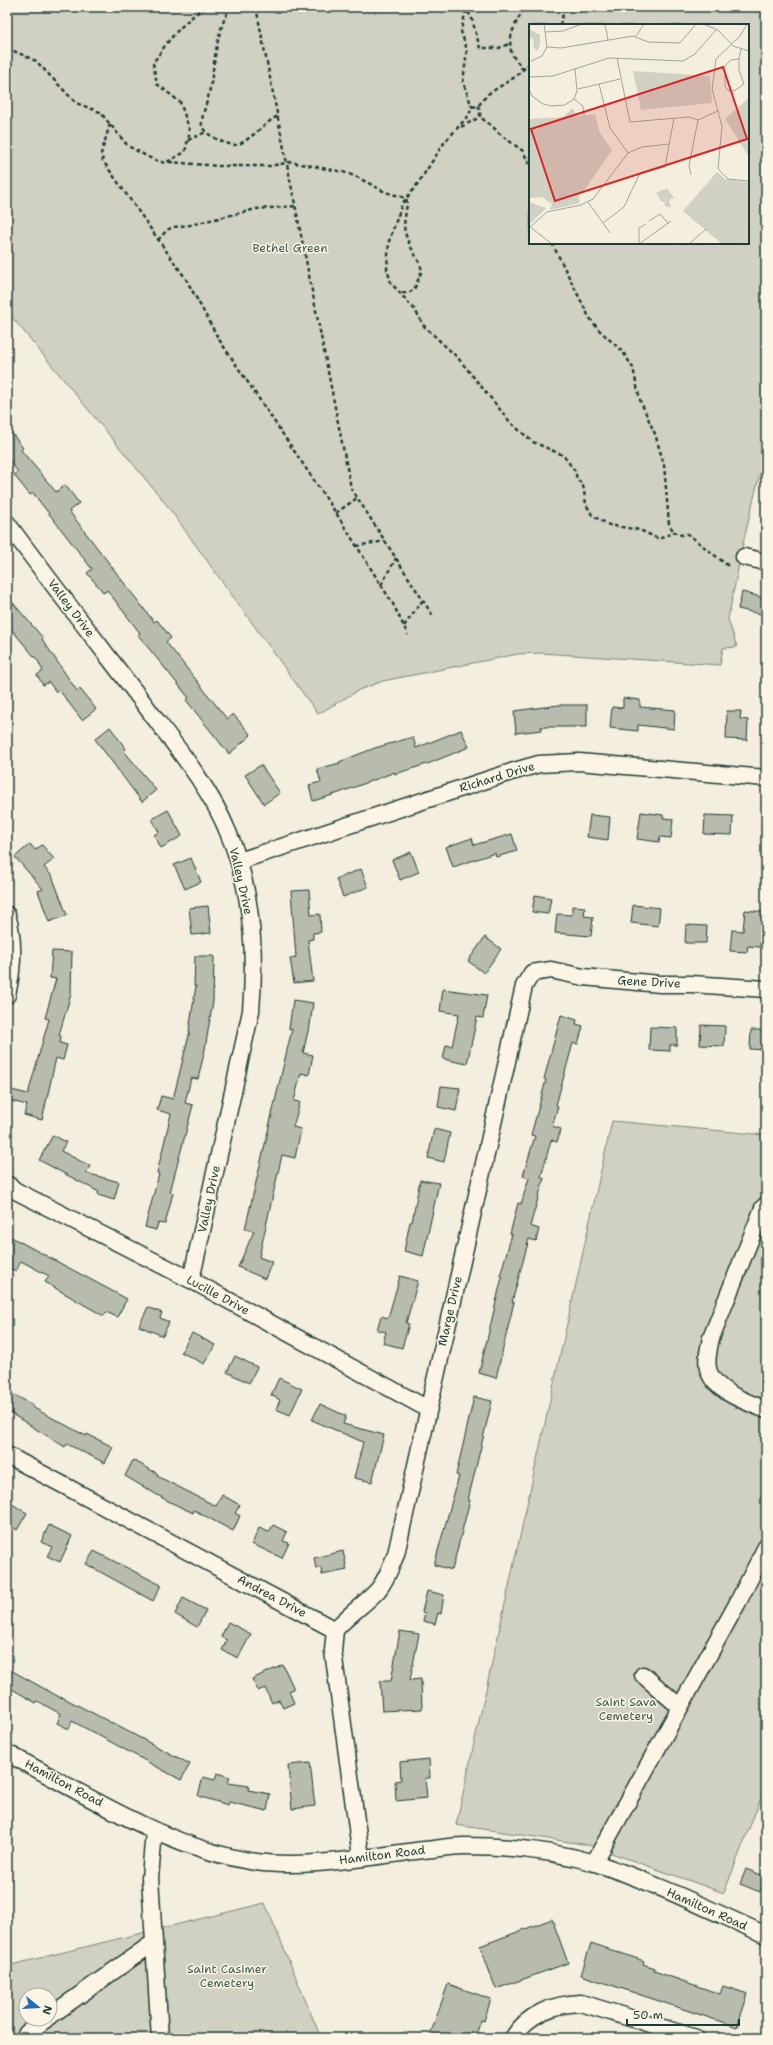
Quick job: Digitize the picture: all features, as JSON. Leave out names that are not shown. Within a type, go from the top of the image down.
[{"type":"street","name":"Valley Drive","points":[[7,523],[184,757],[228,831],[239,861],[247,897],[252,936],[254,975],[251,1011],[191,1280]]},
{"type":"street","points":[[744,557],[766,562]]},
{"type":"street","name":"Richard Drive","points":[[239,861],[539,764],[579,762],[766,778]]},
{"type":"street","points":[[7,915],[12,940],[12,959],[7,995]]},
{"type":"street","name":"Gene Drive","points":[[532,972],[551,970],[583,977],[660,984],[691,984],[766,989]]},
{"type":"street","name":"Marge Drive","points":[[335,1630],[346,1617],[378,1590],[389,1572],[396,1554],[524,986],[532,972]]},
{"type":"street","name":"Lucille Drive","points":[[7,1184],[16,1191],[191,1280],[428,1409]]},
{"type":"street","points":[[766,1205],[763,1208],[711,1338],[708,1356],[709,1372],[718,1385],[734,1396],[766,1410]]},
{"type":"street","name":"Andrea Drive","points":[[7,1455],[335,1630]]},
{"type":"street","points":[[594,1863],[737,1604],[766,1547]]},
{"type":"street","points":[[335,1630],[333,1651],[361,1857]]},
{"type":"street","points":[[643,1675],[680,1707]]},
{"type":"street","name":"Hamilton Road","points":[[7,1753],[154,1831],[206,1850],[257,1862],[312,1864],[462,1846],[510,1848],[547,1852],[594,1863],[637,1878],[766,1935]]},
{"type":"street","points":[[154,1831],[150,1878],[160,2038]]},
{"type":"street","points":[[58,2010],[153,1943]]},
{"type":"street","points":[[513,2038],[520,2027],[539,2012],[564,2004],[581,2003],[696,2038]]},
{"type":"street","points":[[24,2038],[27,2033],[35,2027]]},
{"type":"path","points":[[7,48],[36,61],[76,103],[100,112],[128,146],[152,159],[165,163],[185,152],[190,131],[180,102],[157,84],[153,63],[171,36],[188,19],[205,7]]},
{"type":"path","points":[[231,7],[217,44],[209,92],[202,122],[206,132],[224,142],[236,145],[242,144],[259,128],[278,116]]},
{"type":"path","points":[[256,7],[351,488],[434,616]]},
{"type":"path","points":[[464,7],[471,16],[480,48],[499,48],[511,43]]},
{"type":"path","points":[[523,70],[512,54],[511,43],[515,26],[526,7]]},
{"type":"path","points":[[560,24],[565,7]]},
{"type":"path","points":[[466,10],[461,32],[467,50],[463,82],[472,107],[469,115],[444,143],[419,182],[406,198],[397,216],[390,237],[387,264],[392,286],[404,296],[418,313],[424,326],[458,358],[511,423],[533,442],[563,455],[575,471],[577,479],[583,485],[586,504],[592,515],[609,525],[640,530],[659,539],[674,532]]},
{"type":"path","points":[[472,107],[478,106],[489,93],[515,77],[529,64]]},
{"type":"path","points":[[478,106],[480,110],[480,117]]},
{"type":"path","points":[[469,115],[471,118],[476,119]]},
{"type":"path","points":[[459,128],[480,117]]},
{"type":"path","points":[[480,117],[523,151],[529,164]]},
{"type":"path","points":[[110,124],[102,158],[186,279],[218,338],[336,513],[381,585],[408,635]]},
{"type":"path","points":[[188,140],[206,132]]},
{"type":"path","points":[[168,161],[219,166],[270,166],[287,162],[343,172],[357,177],[385,192],[406,198]]},
{"type":"path","points":[[404,296],[415,289],[422,270],[405,232],[404,212],[408,202],[406,198]]},
{"type":"path","points":[[158,240],[167,230],[173,227],[190,225],[248,210],[296,206]]},
{"type":"path","points":[[553,244],[589,316],[598,329],[627,357],[632,368],[640,400],[655,434],[660,451],[664,470],[669,524],[674,532],[683,536],[687,534],[727,564],[744,557]]},
{"type":"path","points":[[401,293],[407,294]]},
{"type":"path","points":[[336,513],[357,498]]},
{"type":"path","points":[[356,546],[385,541]]},
{"type":"path","points":[[381,585],[396,558]]},
{"type":"path","points":[[404,627],[423,600]]},
{"type":"green space","name":"Bethel Green","points":[[7,7],[766,7],[766,475],[760,473],[744,539],[728,619],[737,647],[723,648],[720,665],[542,653],[518,654],[383,681],[359,690],[318,714],[166,504],[7,311]]},
{"type":"green space","name":"Saint Sava Cemetery","points":[[612,1121],[766,1135],[766,1785],[724,1893],[589,1845],[456,1825]]},
{"type":"green space","name":"Saint Casimer Cemetery","points":[[265,1903],[321,2038],[7,2038],[7,1966]]},
{"type":"building","points":[[7,427],[23,448],[21,450],[56,492],[65,485],[79,503],[69,511],[154,622],[157,620],[171,638],[166,642],[227,719],[233,714],[251,735],[229,754],[186,700],[189,698],[138,635],[140,633],[107,590],[104,593],[87,573],[92,569],[33,493],[30,495],[14,475],[18,472],[7,458]]},
{"type":"building","points":[[742,592],[765,598],[761,614],[738,609]]},
{"type":"building","points":[[7,596],[43,638],[42,639],[77,691],[80,689],[96,709],[82,720],[59,690],[56,692],[49,682],[43,685],[37,675],[43,671],[38,661],[7,624]]},
{"type":"building","points":[[623,698],[640,700],[640,707],[675,710],[674,729],[638,725],[638,731],[610,728],[612,707],[623,708]]},
{"type":"building","points":[[559,705],[587,705],[587,727],[541,727],[542,730],[516,733],[514,711]]},
{"type":"building","points":[[727,711],[741,711],[740,719],[748,720],[747,740],[726,739]]},
{"type":"building","points":[[110,727],[126,749],[124,751],[156,790],[142,802],[95,739]]},
{"type":"building","points":[[461,730],[469,747],[430,763],[395,774],[395,772],[313,801],[309,785],[321,782],[317,769],[340,763],[339,762],[375,748],[413,737],[416,748]]},
{"type":"building","points":[[261,765],[280,793],[264,804],[245,775]]},
{"type":"building","points":[[168,810],[182,836],[161,848],[154,835],[159,832],[152,819]]},
{"type":"building","points":[[641,812],[663,815],[663,818],[673,819],[671,838],[660,837],[659,842],[637,839]]},
{"type":"building","points":[[590,815],[610,817],[608,840],[587,837]]},
{"type":"building","points":[[705,815],[733,816],[732,835],[704,834]]},
{"type":"building","points":[[512,834],[517,851],[496,857],[495,853],[453,867],[446,847],[472,838],[474,845]]},
{"type":"building","points":[[30,844],[35,850],[42,845],[54,859],[44,867],[52,876],[67,915],[49,922],[38,891],[43,889],[15,857]]},
{"type":"building","points":[[411,852],[419,872],[400,880],[392,860]]},
{"type":"building","points":[[191,858],[201,882],[185,889],[174,865]]},
{"type":"building","points":[[361,869],[368,887],[343,897],[336,879]]},
{"type":"building","points":[[309,890],[311,915],[320,914],[321,932],[313,933],[313,939],[308,940],[313,981],[294,983],[290,958],[296,957],[291,891]]},
{"type":"building","points":[[535,895],[551,898],[548,914],[532,912]]},
{"type":"building","points":[[633,905],[660,908],[658,926],[631,923]]},
{"type":"building","points":[[208,906],[211,933],[192,935],[189,908]]},
{"type":"building","points":[[572,906],[585,907],[584,916],[593,917],[591,936],[555,933],[557,914],[572,915]]},
{"type":"building","points":[[745,910],[763,912],[760,947],[748,946],[747,952],[730,951],[732,930],[743,931]]},
{"type":"building","points":[[686,925],[707,926],[706,943],[685,943]]},
{"type":"building","points":[[485,937],[501,949],[484,973],[468,961]]},
{"type":"building","points":[[52,951],[72,952],[71,994],[59,1035],[61,1036],[60,1043],[67,1045],[63,1060],[56,1058],[42,1120],[24,1115],[27,1105],[7,1100],[7,1089],[28,1094],[49,1019],[45,1018],[56,979],[50,978]]},
{"type":"building","points":[[195,956],[214,956],[213,1001],[205,1049],[198,1079],[191,1078],[185,1103],[193,1105],[170,1192],[173,1193],[165,1224],[158,1223],[156,1230],[145,1227],[159,1174],[157,1173],[171,1114],[157,1110],[161,1096],[173,1099],[190,1031],[196,986],[194,986]]},
{"type":"building","points":[[443,989],[487,995],[483,1018],[477,1017],[467,1064],[443,1059],[446,1045],[452,1046],[459,1014],[440,1011]]},
{"type":"building","points":[[293,1000],[313,1003],[309,1032],[308,1031],[303,1053],[313,1055],[309,1075],[301,1073],[294,1101],[300,1102],[293,1127],[301,1129],[295,1158],[282,1155],[259,1257],[272,1262],[265,1279],[238,1267],[254,1231],[245,1229],[292,1029],[289,1029]]},
{"type":"building","points":[[561,1015],[577,1020],[576,1024],[583,1026],[578,1044],[573,1043],[556,1105],[558,1106],[552,1126],[561,1129],[557,1142],[551,1140],[541,1177],[544,1178],[530,1226],[539,1229],[536,1241],[529,1239],[512,1302],[514,1302],[496,1378],[479,1373],[502,1277],[500,1276],[512,1234],[510,1234],[518,1203],[521,1204],[529,1178],[523,1176],[535,1136],[531,1135],[546,1080],[544,1079]]},
{"type":"building","points":[[701,1025],[725,1026],[724,1046],[700,1045]]},
{"type":"building","points":[[650,1027],[677,1028],[677,1045],[670,1045],[670,1051],[649,1050]]},
{"type":"building","points":[[751,1030],[766,1030],[766,1050],[750,1049]]},
{"type":"building","points":[[441,1086],[460,1088],[456,1111],[438,1107]]},
{"type":"building","points":[[434,1129],[450,1133],[444,1162],[428,1158]]},
{"type":"building","points":[[53,1135],[66,1142],[61,1151],[90,1166],[86,1173],[119,1182],[114,1200],[98,1195],[99,1192],[39,1160]]},
{"type":"building","points":[[420,1180],[439,1183],[423,1256],[404,1251],[410,1222],[412,1222]]},
{"type":"building","points":[[11,1237],[127,1299],[117,1317],[106,1312],[104,1316],[45,1282],[49,1276],[21,1261],[16,1271],[7,1267],[7,1244]]},
{"type":"building","points":[[400,1276],[418,1281],[406,1323],[409,1324],[402,1348],[383,1343],[386,1332],[377,1330],[381,1316],[388,1318]]},
{"type":"building","points":[[148,1307],[162,1313],[160,1318],[169,1322],[163,1336],[139,1326]]},
{"type":"building","points":[[192,1333],[215,1345],[204,1364],[181,1352]]},
{"type":"building","points":[[235,1356],[257,1367],[249,1383],[227,1372]]},
{"type":"building","points":[[279,1378],[302,1389],[290,1415],[276,1409],[280,1400],[271,1395]]},
{"type":"building","points":[[7,1391],[33,1405],[32,1407],[86,1436],[87,1434],[113,1447],[105,1463],[67,1444],[65,1447],[7,1411]]},
{"type":"building","points":[[474,1397],[492,1401],[468,1500],[470,1500],[452,1570],[434,1565],[459,1476],[456,1475]]},
{"type":"building","points":[[320,1404],[346,1416],[343,1424],[384,1435],[372,1482],[354,1478],[363,1442],[312,1420]]},
{"type":"building","points":[[133,1460],[158,1474],[157,1476],[216,1506],[222,1495],[240,1505],[235,1513],[240,1516],[233,1531],[194,1510],[193,1513],[166,1500],[125,1476]]},
{"type":"building","points":[[7,1501],[27,1513],[17,1530],[7,1524]]},
{"type":"building","points":[[49,1525],[72,1536],[60,1562],[47,1556],[52,1547],[41,1542]]},
{"type":"building","points":[[273,1525],[287,1532],[283,1541],[289,1543],[282,1558],[252,1544],[259,1528],[269,1532]]},
{"type":"building","points":[[94,1551],[161,1585],[153,1601],[86,1564]]},
{"type":"building","points":[[343,1551],[347,1570],[322,1575],[321,1568],[316,1569],[314,1558]]},
{"type":"building","points":[[427,1591],[444,1595],[441,1614],[438,1613],[435,1624],[423,1621],[425,1613],[422,1612]]},
{"type":"building","points":[[183,1598],[206,1610],[197,1627],[175,1614]]},
{"type":"building","points":[[228,1622],[251,1634],[238,1658],[222,1650],[227,1640],[221,1637]]},
{"type":"building","points":[[400,1631],[419,1634],[410,1680],[421,1679],[422,1709],[382,1711],[380,1681],[391,1681]]},
{"type":"building","points":[[283,1665],[294,1689],[289,1691],[294,1703],[283,1708],[279,1700],[272,1703],[265,1688],[258,1691],[252,1679]]},
{"type":"building","points":[[7,1668],[61,1698],[62,1697],[190,1764],[181,1780],[72,1721],[69,1729],[57,1723],[61,1714],[37,1701],[36,1703],[7,1686]]},
{"type":"building","points":[[429,1759],[430,1778],[425,1778],[427,1798],[396,1801],[395,1781],[401,1780],[400,1762]]},
{"type":"building","points":[[310,1763],[315,1806],[292,1809],[288,1765]]},
{"type":"building","points":[[217,1773],[230,1777],[228,1783],[249,1786],[248,1790],[270,1794],[267,1811],[229,1802],[228,1805],[198,1796],[203,1777],[215,1780]]},
{"type":"building","points":[[746,1869],[766,1877],[760,1892],[740,1884]]},
{"type":"building","points":[[552,1919],[568,1963],[496,1989],[480,1946]]},
{"type":"building","points":[[591,1943],[644,1961],[643,1964],[655,1968],[654,1971],[720,1994],[723,1986],[748,1994],[737,2027],[581,1975]]},
{"type":"building","points":[[448,1984],[491,1999],[484,2021],[481,2020],[475,2038],[429,2038]]}]
